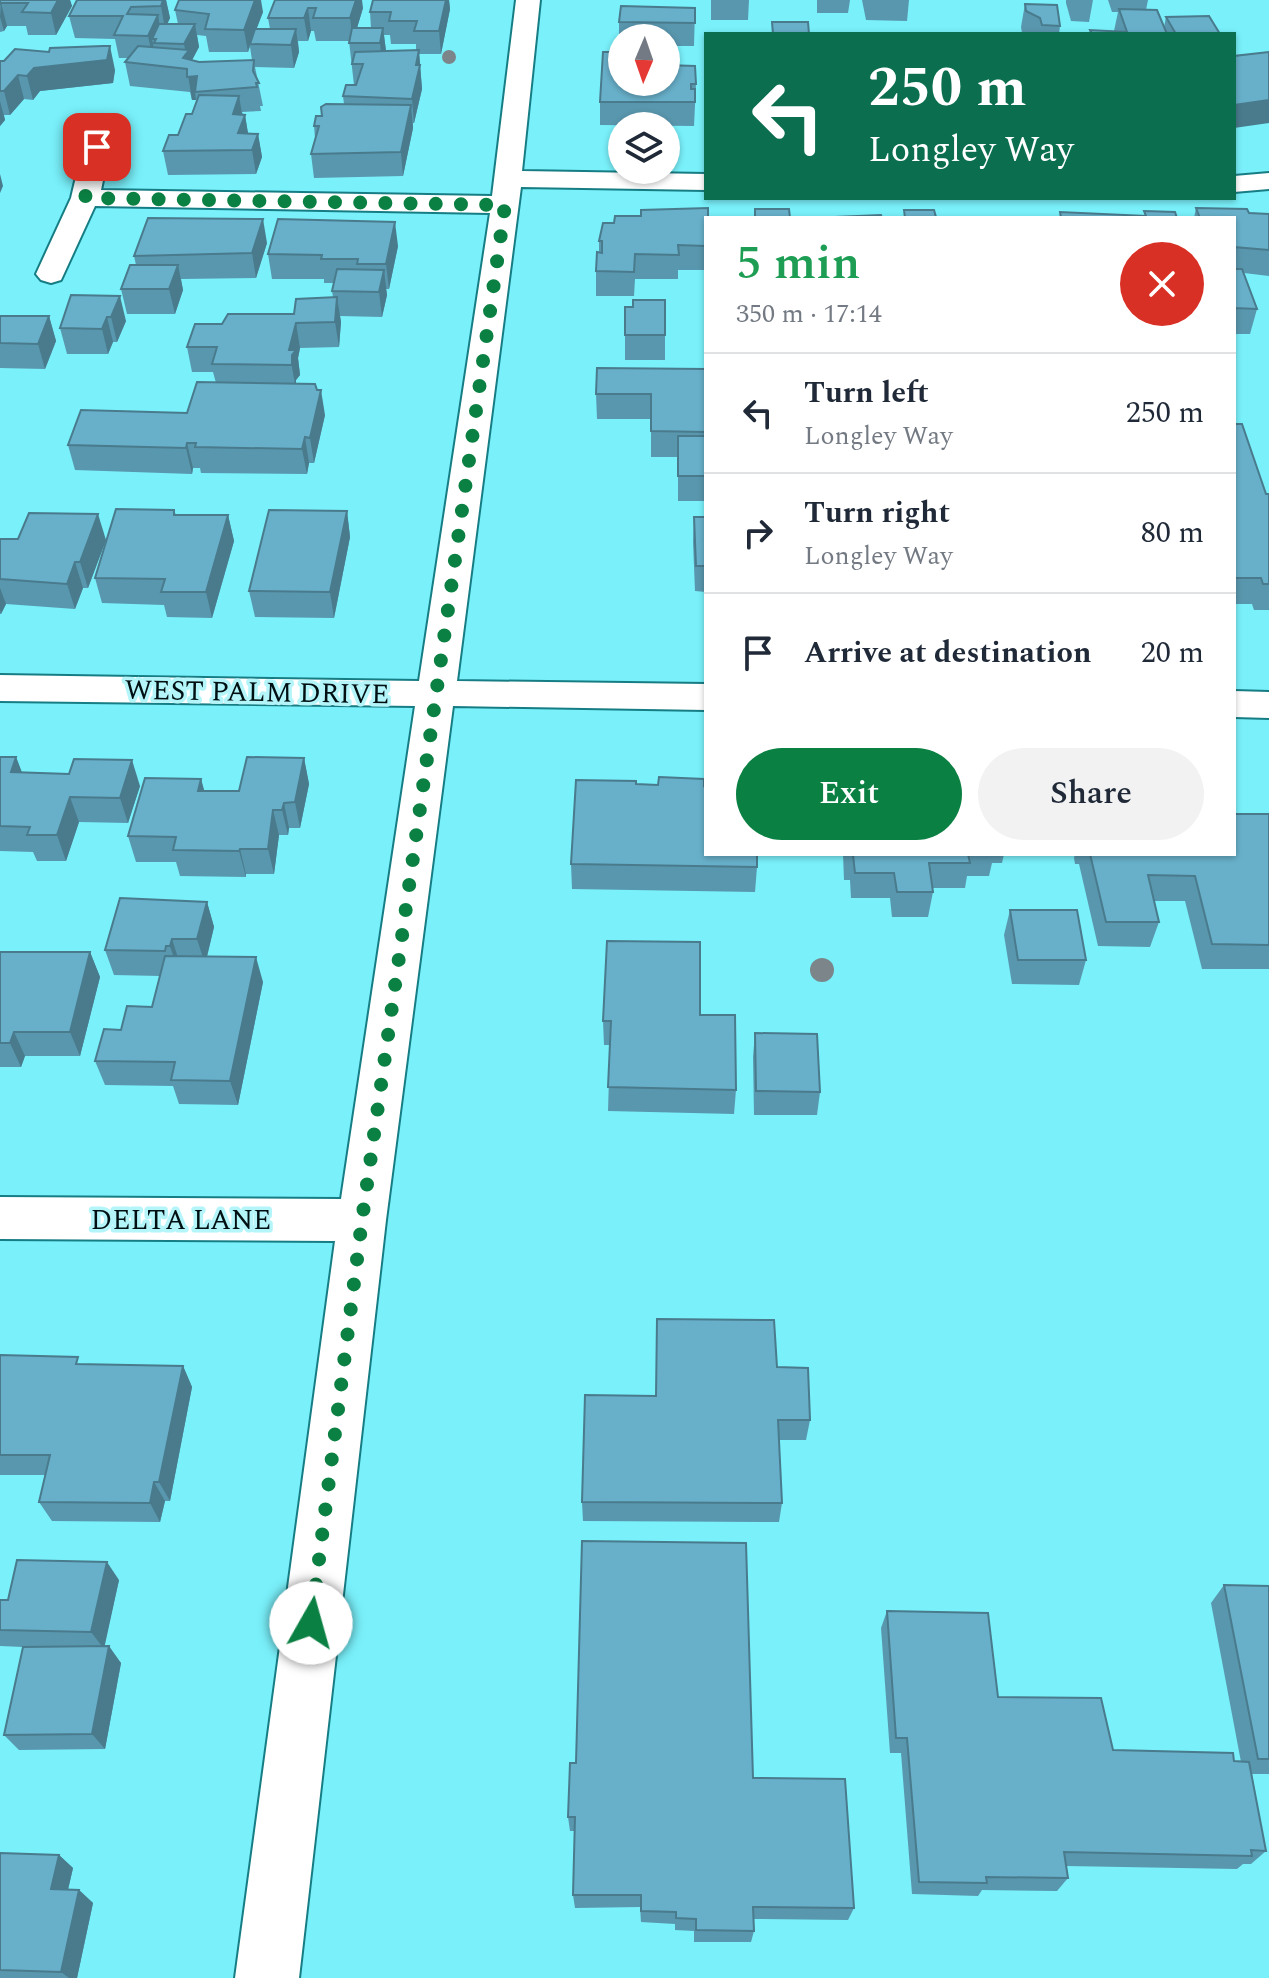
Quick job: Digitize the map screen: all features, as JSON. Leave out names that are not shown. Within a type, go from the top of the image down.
[{"type":"street","points":[[267,1978],[362,1220],[507,192],[528,0]]},
{"type":"street","points":[[51,274],[85,198],[102,122]]},
{"type":"street","points":[[1236,184],[1269,181]]},
{"type":"street","points":[[85,198],[507,192],[704,182]]},
{"type":"street","name":"WEST PALM DRIVE","points":[[0,688],[704,697]]},
{"type":"street","points":[[1236,704],[1269,705]]},
{"type":"street","name":"DELTA LANE","points":[[0,1218],[362,1220]]},
{"type":"building","points":[[0,0],[58,0],[51,13],[22,12],[28,3],[0,5]]},
{"type":"building","points":[[77,0],[163,0],[161,6],[131,7],[127,14],[158,15],[148,36],[114,35],[123,16],[69,16]]},
{"type":"building","points":[[179,0],[255,0],[244,30],[205,29],[209,14],[175,10]]},
{"type":"building","points":[[275,0],[356,0],[350,18],[313,18],[316,8],[308,8],[304,18],[268,18]]},
{"type":"building","points":[[373,0],[446,0],[439,31],[414,31],[417,21],[389,21],[391,12],[370,12]]},
{"type":"building","points":[[1025,4],[1057,5],[1060,26],[1042,25],[1040,18],[1026,11]]},
{"type":"building","points":[[621,6],[695,8],[695,23],[619,22]]},
{"type":"building","points":[[1119,9],[1157,10],[1166,32],[1127,32]]},
{"type":"building","points":[[1209,16],[1219,32],[1175,32],[1166,17]]},
{"type":"building","points":[[772,22],[808,22],[809,32],[773,32]]},
{"type":"building","points":[[159,24],[195,24],[184,44],[154,43],[156,39],[152,39]]},
{"type":"building","points":[[352,28],[383,28],[380,43],[349,43]]},
{"type":"building","points":[[255,29],[296,29],[291,45],[250,44]]},
{"type":"building","points":[[110,46],[107,60],[34,68],[27,76],[18,75],[4,91],[0,91],[0,61],[4,61],[15,49],[49,52],[50,48]]},
{"type":"building","points":[[138,46],[189,50],[183,58],[199,62],[254,60],[253,71],[259,83],[256,83],[257,87],[195,92],[197,76],[187,77],[187,69],[125,62]]},
{"type":"building","points":[[419,50],[416,65],[420,65],[412,99],[343,96],[346,85],[356,85],[363,64],[352,64],[355,52]]},
{"type":"building","points":[[603,52],[608,52],[608,96],[680,96],[680,65],[695,66],[696,84],[691,84],[691,89],[695,89],[695,102],[600,102]]},
{"type":"building","points":[[1269,52],[1269,100],[1236,105],[1236,56]]},
{"type":"building","points":[[199,95],[239,96],[233,114],[245,115],[238,133],[258,134],[252,150],[163,151],[169,135],[178,135],[186,114],[192,114]]},
{"type":"building","points":[[326,104],[411,105],[401,152],[311,154],[319,126],[314,126],[316,116],[322,116],[321,107]]},
{"type":"building","points":[[708,208],[708,216],[704,216],[704,246],[678,245],[679,255],[635,254],[634,272],[596,271],[597,252],[602,253],[602,241],[599,241],[603,223],[614,223],[615,216],[641,216],[641,210]]},
{"type":"building","points":[[1196,208],[1247,209],[1249,213],[1269,214],[1269,250],[1236,247],[1236,216],[1199,216]]},
{"type":"building","points":[[755,209],[789,209],[790,216],[755,216]]},
{"type":"building","points":[[904,210],[934,210],[936,216],[905,216]]},
{"type":"building","points":[[1144,211],[1175,212],[1176,216],[1146,216]]},
{"type":"building","points":[[1060,212],[1146,216],[1061,216]]},
{"type":"building","points":[[148,218],[263,219],[252,253],[134,256]]},
{"type":"building","points":[[278,219],[395,222],[386,264],[357,264],[358,259],[268,254]]},
{"type":"building","points":[[130,265],[178,265],[169,289],[121,289]]},
{"type":"building","points":[[337,269],[384,270],[379,292],[332,291]]},
{"type":"building","points":[[1236,269],[1242,269],[1257,309],[1236,308]]},
{"type":"building","points":[[71,295],[120,296],[102,329],[60,328]]},
{"type":"building","points":[[337,297],[335,322],[296,323],[289,350],[296,350],[292,355],[292,365],[212,364],[217,347],[187,347],[195,324],[222,324],[228,314],[294,314],[296,299]]},
{"type":"building","points":[[633,300],[665,300],[665,335],[625,335],[625,307],[633,307]]},
{"type":"building","points":[[0,316],[49,316],[38,344],[0,343]]},
{"type":"building","points":[[597,368],[704,369],[704,432],[651,431],[651,394],[596,394]]},
{"type":"building","points":[[197,382],[315,384],[317,390],[321,390],[310,438],[305,437],[302,449],[195,447],[196,443],[187,443],[186,448],[68,445],[81,410],[187,413]]},
{"type":"building","points":[[1236,424],[1242,424],[1266,494],[1269,494],[1269,584],[1263,584],[1261,578],[1236,578]]},
{"type":"building","points":[[678,436],[704,436],[704,476],[678,476]]},
{"type":"building","points":[[116,509],[174,510],[174,515],[228,515],[206,592],[161,592],[165,579],[95,578]]},
{"type":"building","points":[[269,510],[347,511],[330,592],[249,591]]},
{"type":"building","points":[[29,513],[98,514],[80,562],[75,562],[67,584],[0,579],[0,539],[18,539]]},
{"type":"building","points":[[694,517],[704,517],[704,566],[696,566]]},
{"type":"building","points":[[0,757],[16,757],[11,772],[69,774],[74,759],[132,760],[120,798],[70,797],[57,835],[27,835],[30,827],[0,826]]},
{"type":"building","points":[[247,757],[304,758],[295,802],[284,803],[282,810],[273,810],[268,849],[173,850],[176,837],[128,836],[145,778],[201,779],[198,791],[239,791]]},
{"type":"building","points":[[659,777],[704,779],[704,856],[757,856],[757,867],[571,864],[576,780],[636,781],[636,784],[658,785]]},
{"type":"building","points":[[1236,814],[1269,814],[1269,945],[1212,944],[1195,876],[1148,875],[1159,922],[1106,922],[1090,856],[1236,856]]},
{"type":"building","points":[[853,856],[968,856],[970,863],[929,863],[933,892],[897,892],[894,873],[855,873]]},
{"type":"building","points":[[120,898],[207,902],[197,939],[172,939],[165,951],[105,950]]},
{"type":"building","points":[[1010,910],[1077,910],[1086,960],[1018,960]]},
{"type":"building","points":[[607,941],[700,942],[700,1015],[735,1015],[736,1090],[608,1087],[611,1021],[603,1021]]},
{"type":"building","points":[[0,952],[90,952],[70,1032],[14,1032],[10,1043],[0,1043]]},
{"type":"building","points":[[165,956],[256,957],[230,1081],[171,1080],[175,1062],[95,1061],[104,1029],[121,1030],[127,1006],[152,1007]]},
{"type":"building","points":[[755,1033],[817,1034],[820,1092],[756,1091]]},
{"type":"building","points":[[657,1319],[774,1320],[777,1367],[808,1368],[810,1420],[778,1420],[782,1503],[582,1502],[585,1395],[656,1396]]},
{"type":"building","points":[[0,1355],[78,1357],[76,1364],[183,1366],[159,1482],[154,1482],[150,1503],[39,1502],[50,1455],[0,1455]]},
{"type":"building","points":[[582,1541],[746,1543],[753,1778],[845,1779],[854,1908],[753,1907],[754,1931],[696,1930],[696,1919],[676,1918],[676,1912],[641,1911],[641,1895],[573,1895],[575,1817],[568,1817],[570,1763],[576,1763]]},
{"type":"building","points":[[17,1560],[107,1562],[91,1632],[0,1630],[0,1600],[8,1600]]},
{"type":"building","points":[[1224,1585],[1269,1586],[1269,1759],[1258,1759]]},
{"type":"building","points":[[887,1611],[988,1613],[998,1697],[1101,1698],[1113,1750],[1233,1753],[1234,1761],[1249,1762],[1266,1851],[1251,1850],[1252,1856],[1064,1852],[1068,1878],[986,1877],[987,1883],[919,1882],[907,1738],[896,1738]]},
{"type":"building","points":[[109,1646],[92,1734],[4,1735],[23,1647]]},
{"type":"building","points":[[0,1853],[59,1855],[51,1889],[79,1890],[61,1972],[0,1970]]},
{"type":"route","points":[[97,147],[85,198],[505,205],[362,1220],[311,1623]]}]
